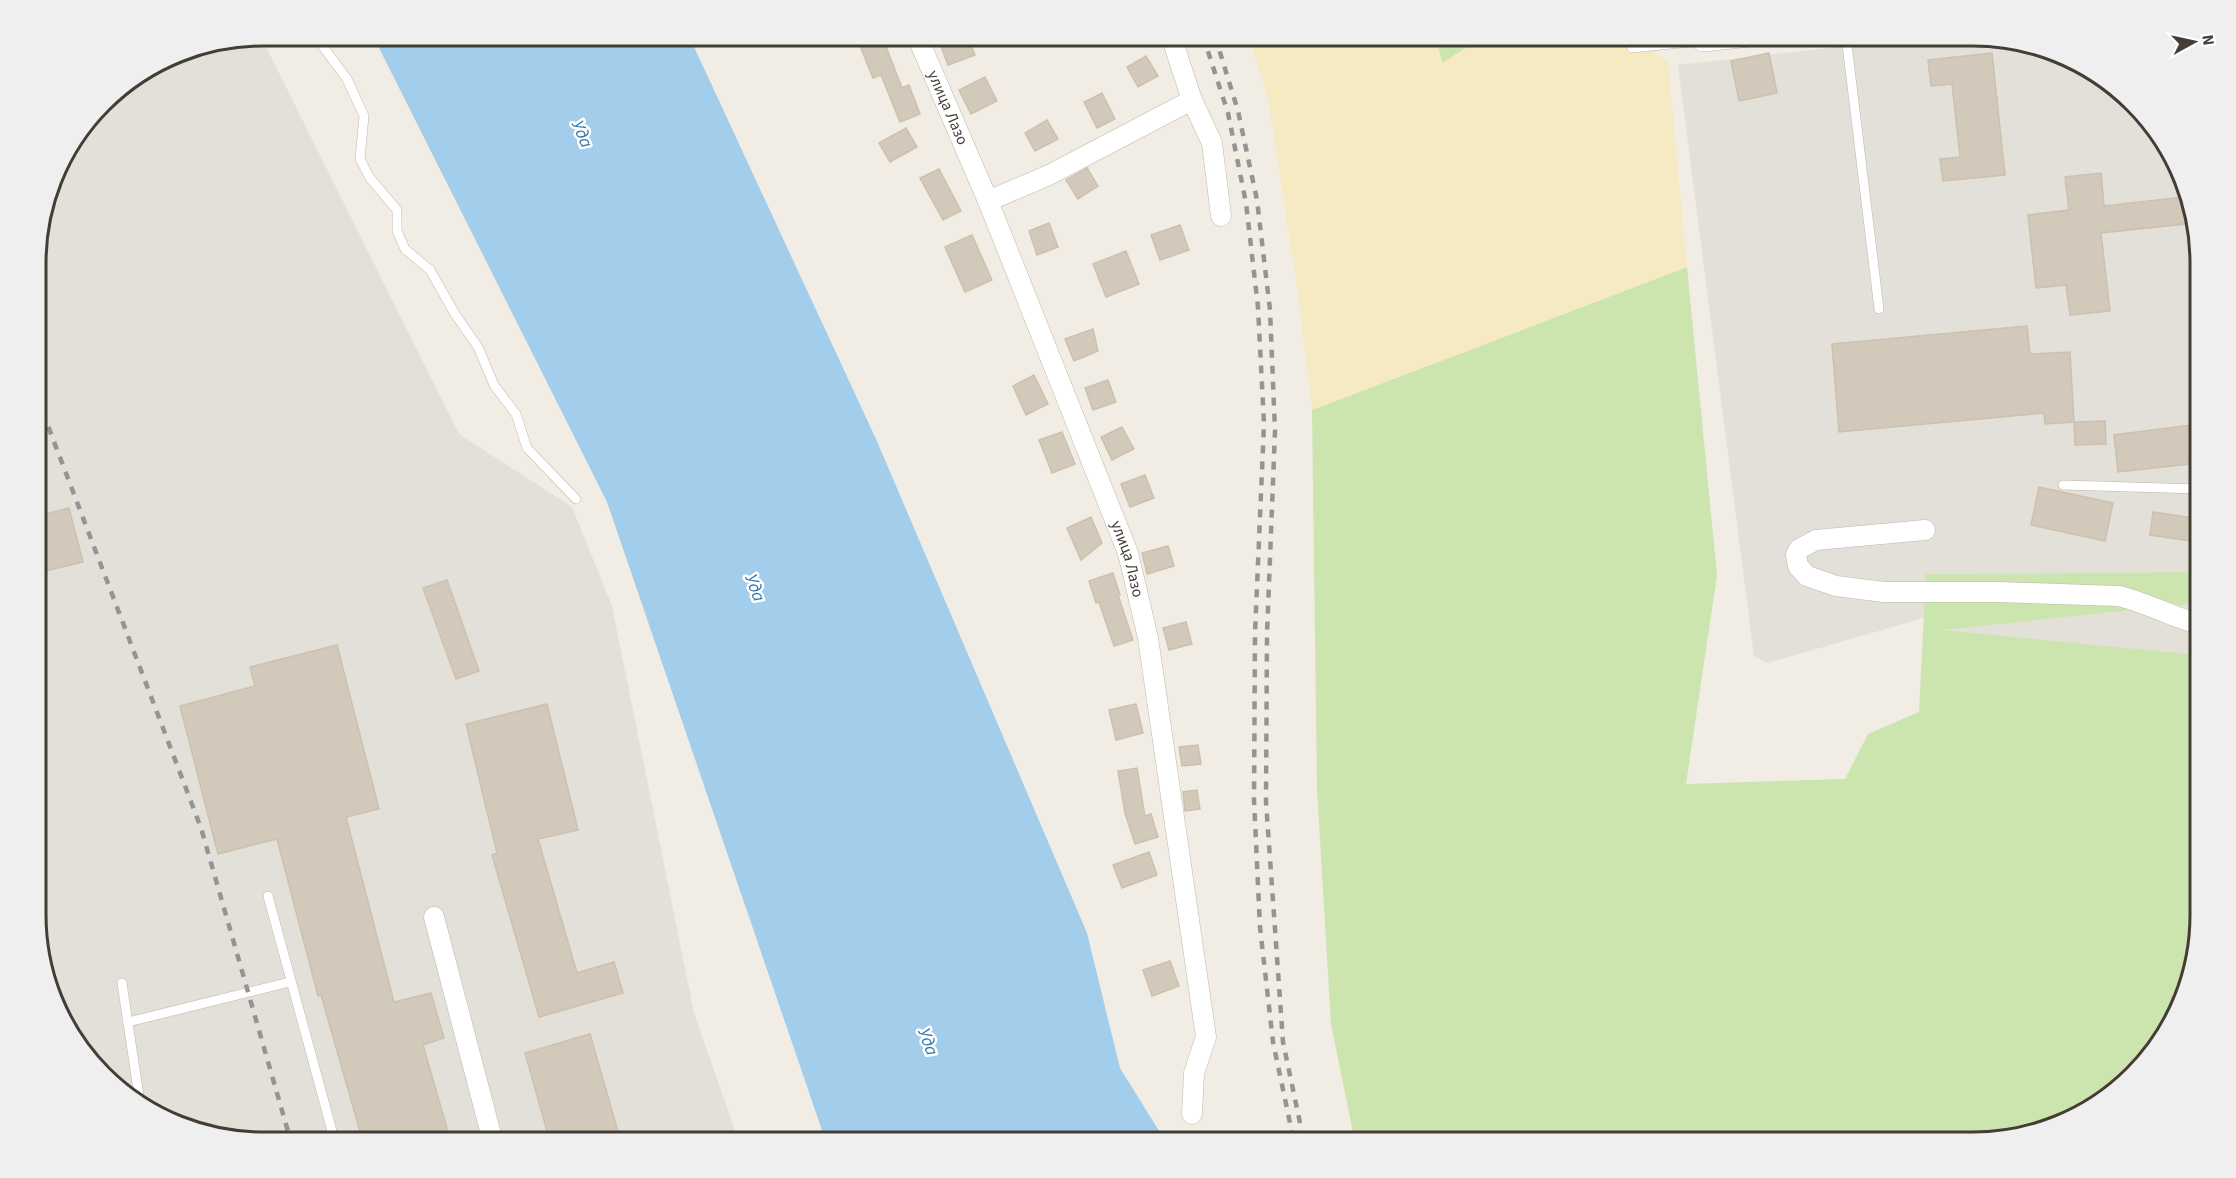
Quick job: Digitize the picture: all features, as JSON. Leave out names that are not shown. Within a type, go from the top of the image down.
[{"type":"street","name":"улица Лазо","points":[[921,46],[988,201],[1128,553],[1148,638],[1206,1036],[1194,1073],[1192,1114]]},
{"type":"street","points":[[1174,46],[1192,100],[1212,142],[1221,216]]},
{"type":"street","points":[[988,201],[1049,175],[1192,100]]},
{"type":"street","points":[[1925,530],[1816,540],[1799,549],[1796,555],[1798,566],[1807,576],[1836,586],[1884,592],[1998,592],[2119,596],[2190,622]]},
{"type":"street","points":[[434,917],[490,1132]]},
{"type":"lane","points":[[322,46],[347,79],[364,116],[360,159],[370,178],[397,210],[397,231],[405,249],[430,270],[455,314],[478,347],[494,385],[516,414],[527,448],[576,499]]},
{"type":"lane","points":[[1631,46],[1632,48],[1647,46]]},
{"type":"lane","points":[[1847,46],[1879,309]]},
{"type":"lane","points":[[2063,485],[2190,489]]},
{"type":"lane","points":[[268,896],[332,1132]]},
{"type":"lane","points":[[128,1022],[290,982]]},
{"type":"lane","points":[[122,983],[138,1092]]},
{"type":"shaded area","points":[[265,46],[459,434],[572,507],[612,606],[694,1013],[736,1132],[264,1132],[235,1130],[180,1115],[143,1095],[120,1078],[100,1058],[83,1035],[58,984],[48,943],[46,915],[46,264],[48,235],[54,207],[69,168],[83,143],[100,120],[120,100],[143,83],[180,63],[207,54],[235,48]]},
{"type":"shaded area","points":[[1846,46],[2001,48],[2056,63],[2093,83],[2116,100],[2145,131],[2167,168],[2178,194],[2188,235],[2190,264],[2190,572],[1927,574],[1924,618],[1768,663],[1754,656],[1678,65]]},
{"type":"shaded area","points":[[2190,604],[2190,654],[1939,630]]},
{"type":"green space","points":[[1438,46],[1469,46],[1442,63]]},
{"type":"green space","points":[[1687,267],[1717,575],[1686,784],[1845,779],[1868,734],[1919,712],[1926,574],[2190,572],[2190,604],[1943,630],[2190,654],[2190,915],[2188,943],[2173,998],[2145,1047],[2116,1078],[2081,1102],[2042,1120],[2001,1130],[1972,1132],[1353,1132],[1331,1024],[1317,789],[1312,410]]},
{"type":"sand","points":[[1252,46],[1438,46],[1442,63],[1469,46],[1646,46],[1668,62],[1687,267],[1312,410],[1299,300],[1269,104]]},
{"type":"water","name":"Уда","points":[[378,46],[694,46],[876,439],[1087,933],[1120,1068],[1160,1132],[823,1132],[607,502]]},
{"type":"building","points":[[860,46],[886,46],[902,88],[909,85],[920,114],[900,122],[881,75],[873,78]]},
{"type":"building","points":[[941,46],[971,46],[975,55],[948,65]]},
{"type":"building","points":[[1769,53],[1777,93],[1739,101],[1731,61]]},
{"type":"building","points":[[1992,53],[2005,175],[1943,181],[1940,159],[1960,157],[1952,84],[1931,86],[1928,60]]},
{"type":"building","points":[[1146,56],[1158,76],[1138,87],[1127,67]]},
{"type":"building","points":[[985,77],[997,101],[971,114],[959,90]]},
{"type":"building","points":[[1102,93],[1115,119],[1097,128],[1084,102]]},
{"type":"building","points":[[1047,120],[1058,139],[1035,151],[1025,133]]},
{"type":"building","points":[[906,128],[917,147],[890,162],[879,143]]},
{"type":"building","points":[[1087,168],[1098,186],[1078,199],[1066,180]]},
{"type":"building","points":[[939,169],[961,211],[943,220],[920,178]]},
{"type":"building","points":[[2101,173],[2104,206],[2179,198],[2186,224],[2101,233],[2110,311],[2070,315],[2066,285],[2036,288],[2028,215],[2069,210],[2065,177]]},
{"type":"building","points":[[1049,223],[1058,247],[1037,255],[1029,231]]},
{"type":"building","points":[[1180,225],[1189,250],[1160,260],[1151,235]]},
{"type":"building","points":[[972,235],[992,280],[965,292],[945,247]]},
{"type":"building","points":[[1126,251],[1139,284],[1106,297],[1093,264]]},
{"type":"building","points":[[2027,326],[2030,354],[2070,352],[2074,422],[2045,424],[2044,413],[1839,432],[1832,344]]},
{"type":"building","points":[[1093,329],[1098,351],[1074,361],[1065,339]]},
{"type":"building","points":[[1034,375],[1048,404],[1026,415],[1013,386]]},
{"type":"building","points":[[1108,380],[1116,402],[1093,410],[1085,388]]},
{"type":"building","points":[[2105,421],[2106,444],[2075,445],[2074,422]]},
{"type":"building","points":[[2190,425],[2190,464],[2118,472],[2114,435]]},
{"type":"building","points":[[1122,427],[1134,449],[1112,460],[1101,437]]},
{"type":"building","points":[[1062,432],[1075,464],[1052,473],[1039,440]]},
{"type":"building","points":[[1145,475],[1154,498],[1130,507],[1121,484]]},
{"type":"building","points":[[2039,487],[2113,503],[2105,541],[2031,525]]},
{"type":"building","points":[[69,508],[83,562],[46,571],[46,514]]},
{"type":"building","points":[[2153,512],[2190,518],[2190,541],[2150,535]]},
{"type":"building","points":[[1091,517],[1102,543],[1081,560],[1067,528]]},
{"type":"building","points":[[1168,546],[1174,566],[1147,574],[1142,553]]},
{"type":"building","points":[[1113,573],[1133,640],[1114,646],[1089,581]]},
{"type":"building","points":[[447,580],[479,671],[456,679],[423,588]]},
{"type":"building","points":[[1186,622],[1192,644],[1169,650],[1163,628]]},
{"type":"building","points":[[337,645],[379,809],[346,817],[394,1002],[431,993],[444,1038],[423,1045],[448,1132],[360,1132],[321,995],[318,996],[277,839],[218,854],[180,706],[255,686],[250,667]]},
{"type":"building","points":[[547,704],[578,830],[538,839],[577,973],[614,962],[623,993],[539,1017],[492,855],[497,853],[466,724]]},
{"type":"building","points":[[1136,704],[1143,733],[1116,740],[1109,710]]},
{"type":"building","points":[[1198,745],[1201,764],[1182,766],[1179,747]]},
{"type":"building","points":[[1137,768],[1145,816],[1151,814],[1158,837],[1135,844],[1125,813],[1118,771]]},
{"type":"building","points":[[1197,790],[1200,809],[1185,811],[1183,792]]},
{"type":"building","points":[[1149,852],[1157,875],[1122,888],[1113,865]]},
{"type":"building","points":[[1170,961],[1179,986],[1152,996],[1143,970]]},
{"type":"building","points":[[590,1034],[618,1132],[547,1132],[525,1053]]},
{"type":"railway","points":[[1206,46],[1228,113],[1246,203],[1258,307],[1264,424],[1255,633],[1254,800],[1260,927],[1273,1042],[1292,1132]]},
{"type":"railway","points":[[1218,46],[1238,111],[1257,200],[1270,310],[1275,431],[1267,634],[1266,802],[1283,1042],[1302,1132]]},
{"type":"railway","points":[[46,421],[201,828],[288,1132]]}]
